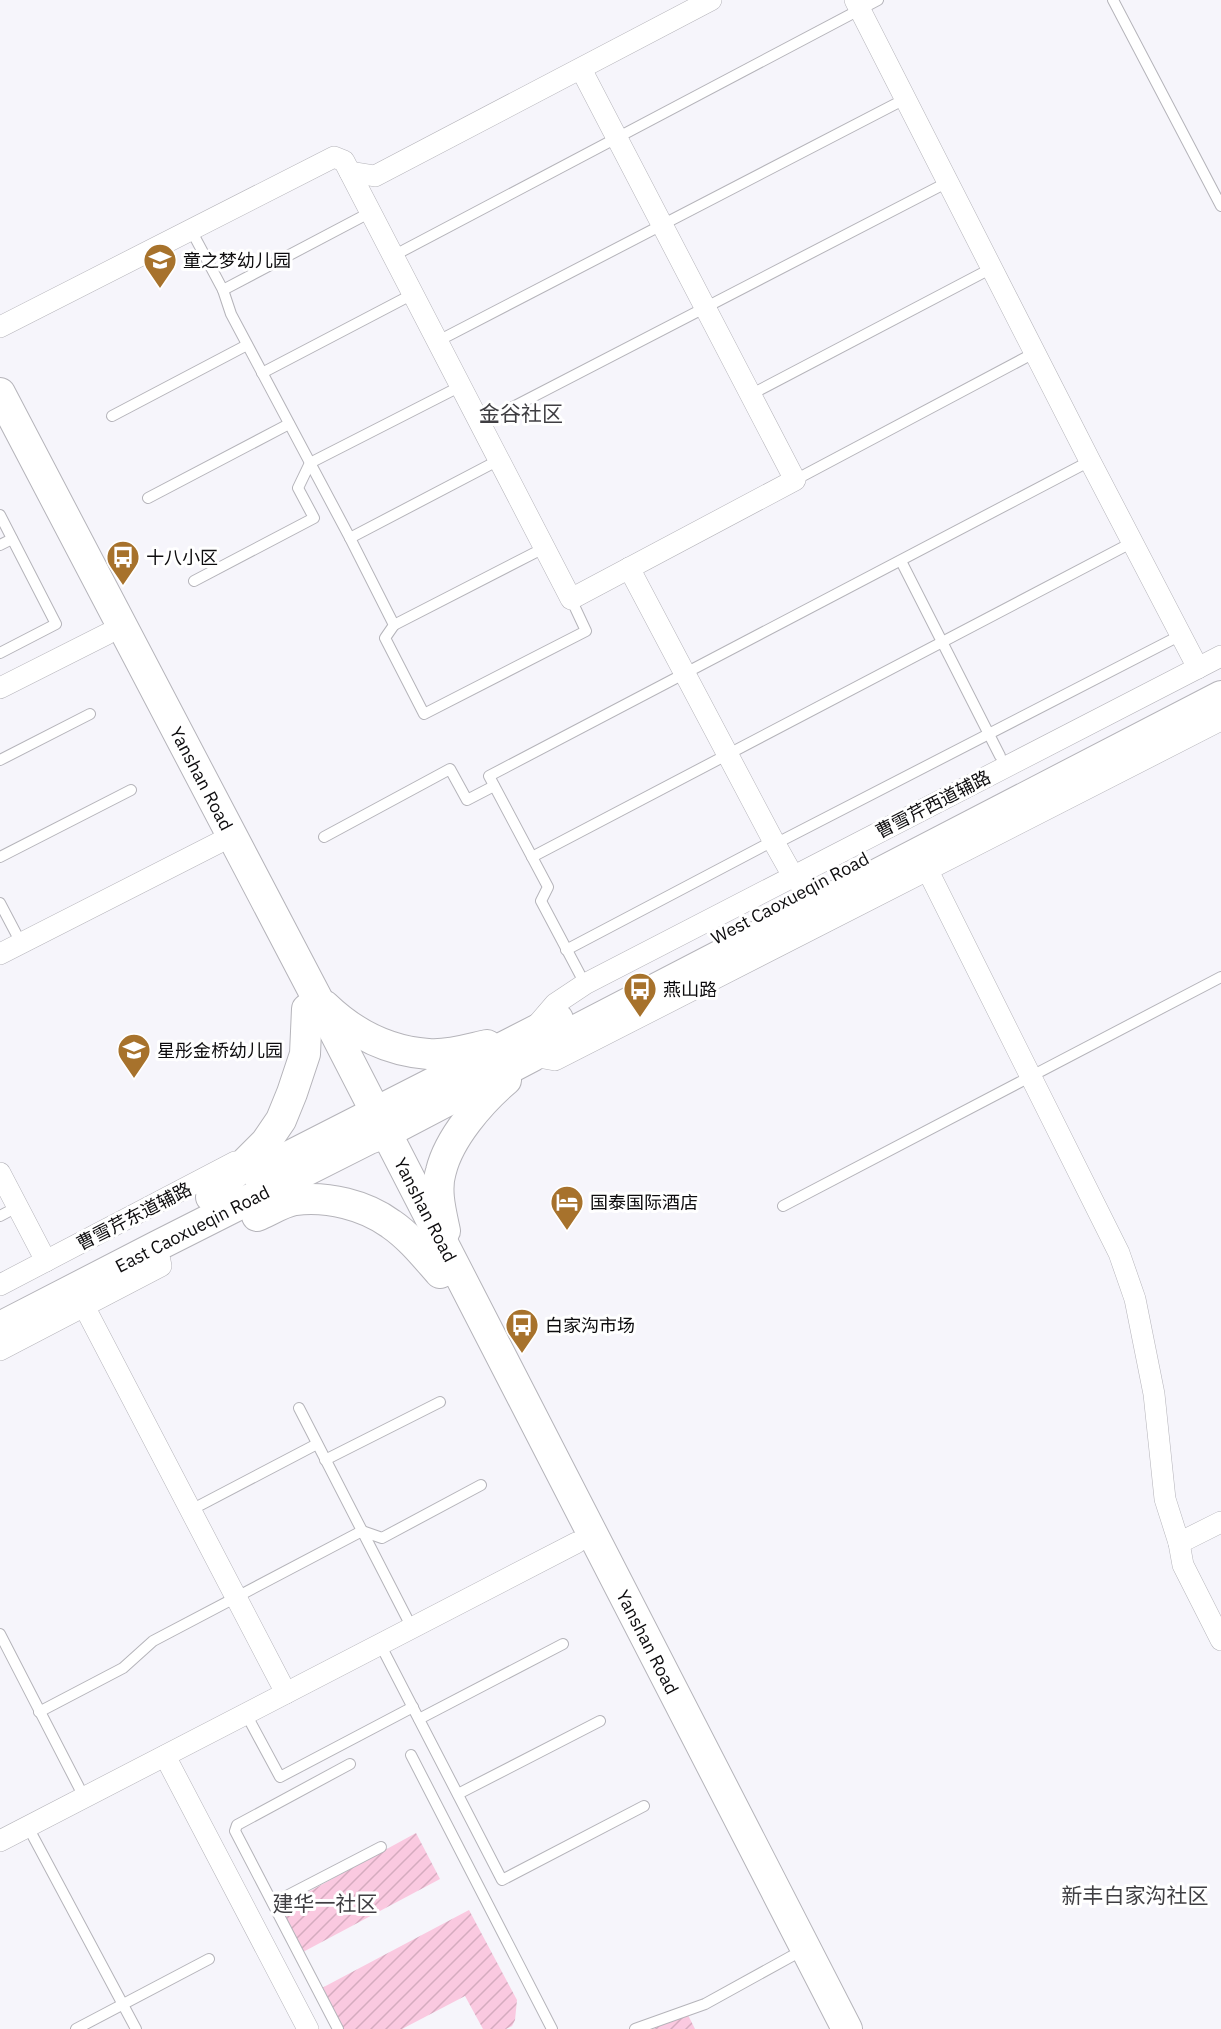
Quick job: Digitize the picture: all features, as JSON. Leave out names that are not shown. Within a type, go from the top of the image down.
[{"type":"main road","name":"Yanshan Road","points":[[0,393],[372,1126],[847,2029]]},
{"type":"main road","name":"Yanshan Road","points":[[0,424],[106,634],[218,843],[312,1004]]},
{"type":"main road","name":"West Caoxueqin Road","points":[[372,1126],[531,1046],[800,883],[1210,671]]},
{"type":"main road","name":"West Caoxueqin Road","points":[[531,1046],[547,1045],[918,864],[1221,696]]},
{"type":"main road","points":[[211,1197],[266,1142],[281,1120],[306,1054],[312,1004],[370,1040],[429,1054],[531,1046]]},
{"type":"main road","points":[[444,1264],[439,1203],[440,1172],[453,1143],[473,1114],[531,1046]]},
{"type":"main road","name":"East Caoxueqin Road","points":[[0,1306],[211,1197],[372,1126]]},
{"type":"main road","name":"East Caoxueqin Road","points":[[0,1327],[159,1256],[372,1126]]},
{"type":"main road","points":[[159,1256],[293,1200],[315,1199],[340,1202],[370,1211],[392,1224],[409,1240],[444,1264]]},
{"type":"main road","name":"Yanshan Road","points":[[444,1264],[576,1543],[830,2029]]},
{"type":"street","points":[[350,172],[375,176],[711,0]]},
{"type":"street","points":[[857,5],[1181,635],[1210,671],[1221,656]]},
{"type":"street","points":[[0,327],[334,157],[344,160],[571,599],[795,480],[581,69]]},
{"type":"street","points":[[531,1046],[555,1004],[585,984],[800,883],[774,843],[629,568]]},
{"type":"street","points":[[0,688],[106,634]]},
{"type":"street","points":[[1221,720],[918,864],[1031,1076],[1119,1253],[1135,1299],[1154,1394],[1165,1499],[1179,1543],[1183,1565],[1221,1640]]},
{"type":"street","points":[[0,954],[218,843]]},
{"type":"street","name":"曹雪芹东道辅路","points":[[0,1285],[223,1170],[266,1142]]},
{"type":"street","points":[[0,1173],[9,1212],[46,1261]]},
{"type":"street","points":[[0,1350],[84,1306],[159,1256]]},
{"type":"street","points":[[84,1306],[286,1693]]},
{"type":"street","points":[[1179,1543],[1221,1522]]},
{"type":"street","points":[[0,1841],[576,1543]]},
{"type":"street","points":[[165,1756],[308,2029]]},
{"type":"lane","points":[[393,255],[616,138],[857,5],[878,0]]},
{"type":"lane","points":[[1113,0],[1221,206]]},
{"type":"lane","points":[[438,341],[905,99]]},
{"type":"lane","points":[[480,424],[948,182]]},
{"type":"lane","points":[[223,290],[371,212]]},
{"type":"lane","points":[[191,230],[223,290],[231,314],[394,625]]},
{"type":"lane","points":[[750,395],[992,268]]},
{"type":"lane","points":[[262,373],[413,294]]},
{"type":"lane","points":[[112,416],[247,345]]},
{"type":"lane","points":[[795,480],[1036,352]]},
{"type":"lane","points":[[194,581],[314,518],[298,488],[310,464],[460,386]]},
{"type":"lane","points":[[148,498],[289,424]]},
{"type":"lane","points":[[350,538],[499,460]]},
{"type":"lane","points":[[585,984],[541,901],[548,887],[489,776],[1090,461]]},
{"type":"lane","points":[[0,515],[56,624],[0,653]]},
{"type":"lane","points":[[0,545],[12,539]]},
{"type":"lane","points":[[532,857],[1133,542]]},
{"type":"lane","points":[[544,548],[394,625],[385,638],[424,714],[586,631],[571,599]]},
{"type":"lane","points":[[901,561],[1000,756]]},
{"type":"lane","points":[[566,950],[1181,635]]},
{"type":"lane","points":[[0,760],[90,714]]},
{"type":"lane","points":[[324,837],[450,770],[467,800],[494,786]]},
{"type":"lane","points":[[0,857],[131,790]]},
{"type":"lane","points":[[0,903],[21,943]]},
{"type":"lane","points":[[783,1206],[1221,976]]},
{"type":"lane","points":[[325,1460],[440,1402]]},
{"type":"lane","points":[[298,1408],[412,1628]]},
{"type":"lane","points":[[190,1510],[317,1444]]},
{"type":"lane","points":[[39,1712],[123,1668],[153,1641],[362,1532],[382,1538],[481,1485]]},
{"type":"lane","points":[[0,1635],[84,1797]]},
{"type":"lane","points":[[380,1644],[502,1880],[644,1806]]},
{"type":"lane","points":[[419,1719],[563,1644]]},
{"type":"lane","points":[[246,1714],[280,1777],[413,1707]]},
{"type":"lane","points":[[458,1794],[600,1720]]},
{"type":"lane","points":[[411,1755],[552,2029]]},
{"type":"lane","points":[[338,2029],[235,1831],[237,1825],[350,1764]]},
{"type":"lane","points":[[28,1827],[136,2029]]},
{"type":"lane","points":[[273,1904],[381,1847]]},
{"type":"lane","points":[[635,2029],[705,2004],[792,1956]]},
{"type":"lane","points":[[76,2029],[209,1959]]},
{"type":"shaded area","points":[[416,1833],[440,1879],[303,1952],[279,1908]]},
{"type":"shaded area","points":[[469,1910],[517,2000],[515,2020],[512,2026],[506,2029],[483,2029],[465,1996],[402,2029],[342,2029],[320,1989]]},
{"type":"shaded area","points":[[687,2013],[695,2029],[653,2029]]},
{"type":"place","name":"童之梦幼儿园","points":[[160,289]]},
{"type":"place","name":"十八小区","points":[[123,586]]},
{"type":"place","name":"燕山路","points":[[640,1018]]},
{"type":"place","name":"星彤金桥幼儿园","points":[[134,1079]]},
{"type":"place","name":"国泰国际酒店","points":[[567,1231]]},
{"type":"place","name":"白家沟市场","points":[[522,1354]]},
{"type":"district","name":"金谷社区","points":[[521,413]]},
{"type":"district","name":"新丰白家沟社区","points":[[1135,1895]]},
{"type":"district","name":"建华一社区","points":[[325,1903]]}]
